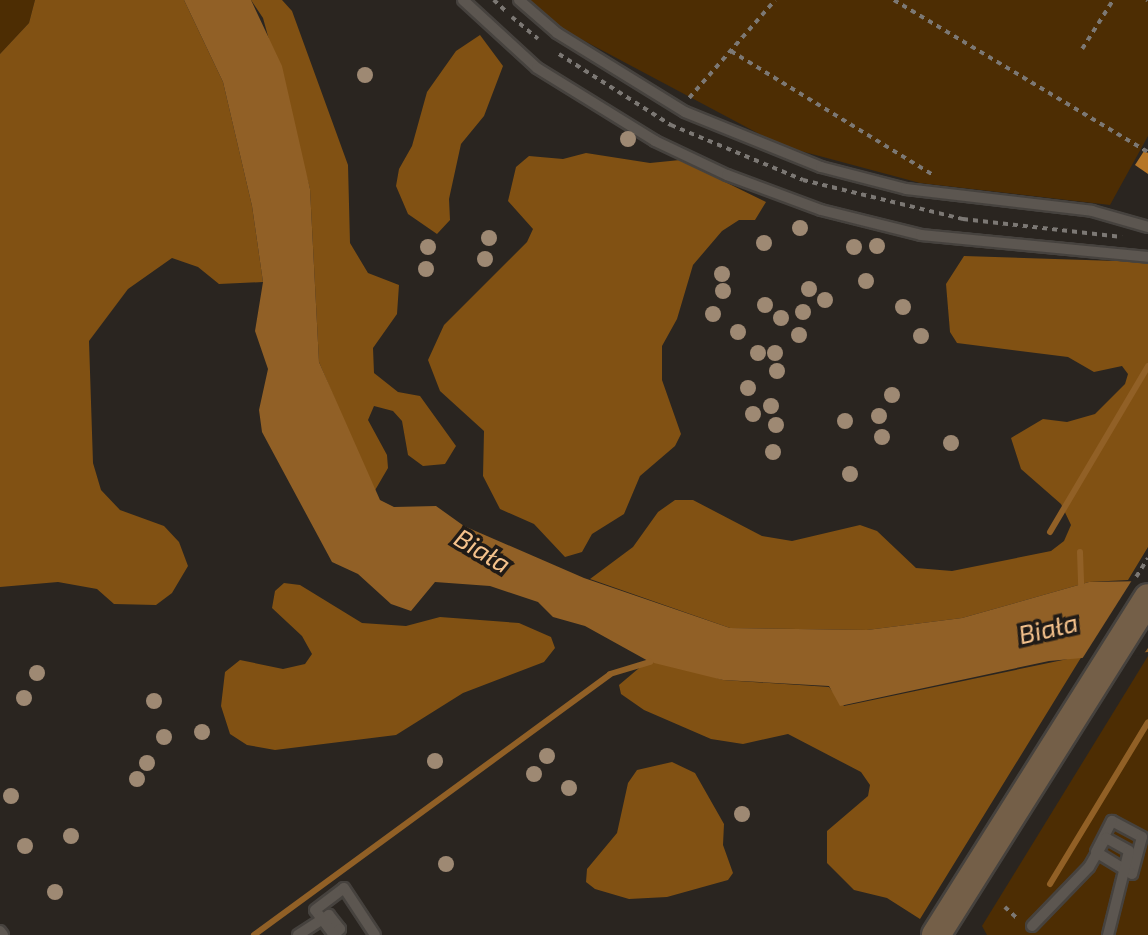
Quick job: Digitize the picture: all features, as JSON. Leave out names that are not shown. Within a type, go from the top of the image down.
[{"type":"main road","points":[[936,935],[1148,598]]},
{"type":"lane","points":[[463,0],[537,68],[655,141],[727,175],[821,210],[922,235],[973,244],[1148,257]]},
{"type":"lane","points":[[519,0],[609,69],[685,112],[821,167],[906,188],[1092,211],[1148,227]]},
{"type":"lane","points":[[1112,821],[1142,837],[1132,874],[1098,853],[1112,821]]},
{"type":"lane","points":[[1032,926],[1098,853],[1107,838],[1129,851],[1108,935]]},
{"type":"lane","points":[[298,935],[327,931],[315,910],[344,888],[375,935]]},
{"type":"path","points":[[684,104],[775,0]]},
{"type":"path","points":[[894,0],[1148,152]]},
{"type":"path","points":[[1083,49],[1113,0]]},
{"type":"path","points":[[731,51],[947,183]]},
{"type":"shaded area","points":[[0,0],[35,0],[29,23],[0,54]]},
{"type":"shaded area","points":[[35,0],[184,0],[223,82],[252,206],[263,282],[219,284],[198,267],[172,258],[128,289],[89,341],[93,463],[101,490],[120,510],[164,526],[179,542],[188,566],[172,593],[156,605],[114,604],[97,589],[58,582],[0,587],[0,54],[29,23]]},
{"type":"shaded area","points":[[251,0],[282,0],[292,11],[348,165],[350,243],[368,273],[399,285],[397,314],[373,348],[374,373],[398,392],[420,396],[456,446],[445,464],[423,466],[408,455],[402,421],[393,411],[374,406],[368,420],[387,455],[388,468],[374,492],[319,362],[310,189],[263,18]]},
{"type":"shaded area","points":[[529,0],[1148,0],[1148,136],[1110,205],[920,183],[782,146],[562,29]]},
{"type":"shaded area","points":[[480,35],[503,66],[484,116],[461,144],[449,199],[450,220],[437,234],[408,214],[396,186],[399,169],[412,146],[427,92],[456,51]]},
{"type":"shaded area","points":[[586,153],[650,163],[680,160],[766,202],[755,220],[739,220],[722,231],[693,265],[677,319],[662,346],[662,380],[681,434],[675,446],[640,476],[624,514],[592,534],[582,552],[565,557],[534,524],[500,509],[483,476],[484,431],[440,391],[428,360],[444,325],[527,242],[533,229],[508,201],[516,167],[529,156],[563,159]]},
{"type":"shaded area","points":[[964,256],[1148,262],[1148,547],[1128,580],[1089,582],[962,618],[867,630],[730,628],[590,579],[633,547],[658,512],[675,500],[693,500],[762,536],[792,541],[860,525],[877,531],[916,568],[952,571],[1051,551],[1064,541],[1071,525],[1061,504],[1021,469],[1011,438],[1043,419],[1067,422],[1095,414],[1125,384],[1128,374],[1122,366],[1094,372],[1068,357],[957,343],[950,332],[946,284]]},
{"type":"shaded area","points":[[284,583],[300,585],[362,623],[406,626],[440,617],[519,623],[551,637],[555,648],[544,662],[463,693],[396,735],[275,750],[247,745],[230,734],[221,706],[225,672],[240,660],[283,669],[305,664],[312,654],[302,636],[272,608],[275,591]]},
{"type":"shaded area","points":[[1082,656],[920,919],[887,898],[854,890],[827,863],[827,831],[868,796],[870,785],[861,772],[788,734],[743,744],[711,739],[644,710],[621,694],[619,685],[645,663],[669,662],[723,680],[829,687],[844,706]]},
{"type":"shaded area","points":[[1148,656],[1148,935],[987,935],[982,926]]},
{"type":"shaded area","points":[[672,762],[695,773],[724,824],[723,845],[733,873],[728,880],[667,897],[629,899],[595,889],[586,882],[587,869],[617,833],[628,783],[637,770]]},
{"type":"water","name":"Biała","points":[[184,0],[251,0],[282,66],[310,189],[319,362],[380,500],[394,507],[436,506],[464,526],[584,578],[730,628],[867,630],[962,618],[1089,582],[1148,581],[1148,652],[1049,661],[840,706],[829,686],[723,680],[650,662],[585,626],[553,617],[538,602],[490,586],[435,582],[411,611],[391,604],[358,574],[332,562],[262,432],[259,410],[268,369],[255,331],[263,282],[252,206],[223,82]]},
{"type":"pier","points":[[1134,577],[1148,577],[1148,648],[1143,655],[1082,659]]},
{"type":"building","points":[[1144,151],[1148,153],[1148,174],[1135,165]]},
{"type":"waterway","points":[[1050,532],[1148,366]]},
{"type":"waterway","points":[[1080,552],[1081,585]]},
{"type":"waterway","points":[[254,935],[610,674],[650,662]]},
{"type":"waterway","points":[[1050,884],[1148,722]]}]
